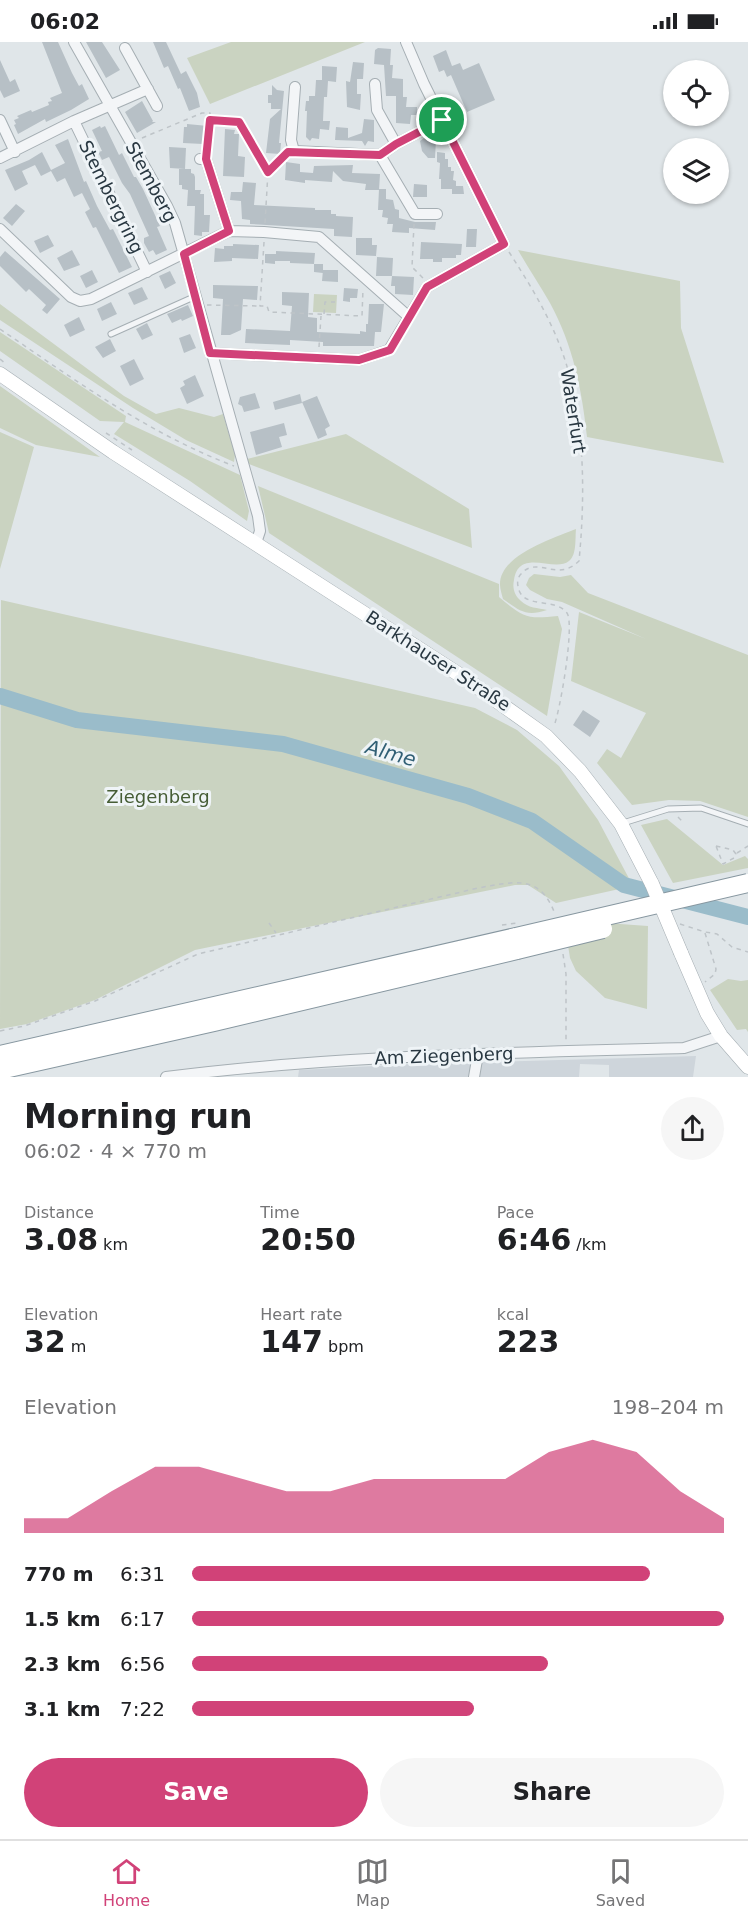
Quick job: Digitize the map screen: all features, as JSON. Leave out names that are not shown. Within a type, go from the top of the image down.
[{"type":"highway","points":[[0,1054],[513,933],[748,883]]},
{"type":"highway","points":[[0,1070],[214,1022],[513,933],[748,896]]},
{"type":"street","name":"Stemberg","points":[[74,42],[167,206],[184,254],[210,353],[258,516],[260,531],[256,543]]},
{"type":"street","points":[[210,353],[359,360],[390,350],[427,287],[504,244],[406,42]]},
{"type":"street","points":[[125,48],[157,106]]},
{"type":"street","points":[[375,84],[377,110],[396,144]]},
{"type":"street","points":[[295,87],[291,140],[294,151],[380,155],[442,120]]},
{"type":"street","points":[[110,106],[148,89]]},
{"type":"street","name":"Stembergring","points":[[0,158],[110,106]]},
{"type":"street","points":[[0,120],[15,152]]},
{"type":"street","name":"Stembergring","points":[[74,122],[147,272]]},
{"type":"street","points":[[380,155],[415,214],[437,214]]},
{"type":"street","points":[[203,159],[229,231],[319,237],[409,317]]},
{"type":"street","name":"Stembergring","points":[[0,229],[71,297],[80,301],[91,299],[229,231]]},
{"type":"street","name":"Barkhauser Straße","points":[[5,370],[57,414],[463,677],[539,730],[580,771],[621,824],[652,884],[707,1013],[721,1036],[748,1067]]},
{"type":"street","name":"Am Ziegenberg","points":[[166,1077],[271,1065],[415,1056],[684,1048],[721,1036]]},
{"type":"street","points":[[474,1077],[478,1054]]},
{"type":"lane","points":[[111,334],[197,300]]},
{"type":"lane","points":[[621,824],[668,809],[701,808],[748,824]]},
{"type":"path","points":[[131,143],[202,113],[210,113],[203,159]]},
{"type":"path","points":[[210,120],[239,122],[268,172],[260,306]]},
{"type":"path","points":[[268,172],[288,152],[294,151]]},
{"type":"path","points":[[415,214],[412,267],[423,277],[427,287]]},
{"type":"path","name":"Waterfurt","points":[[504,244],[537,297],[556,338],[568,370],[577,419],[583,484],[579,561],[571,569],[562,571],[531,567],[523,571],[518,578],[521,595],[533,602],[560,607],[567,612],[570,621],[561,695],[552,729]]},
{"type":"path","points":[[197,300],[267,306],[269,312],[362,316],[364,276]]},
{"type":"path","points":[[318,357],[325,302],[335,302]]},
{"type":"path","points":[[0,329],[124,412],[158,432],[245,470]]},
{"type":"path","points":[[0,359],[5,370]]},
{"type":"path","points":[[100,429],[133,450]]},
{"type":"path","points":[[736,854],[733,849],[716,846],[723,864],[748,846]]},
{"type":"path","points":[[0,1031],[24,1026],[95,1001],[198,954],[478,888],[525,882],[542,890],[551,902],[555,914]]},
{"type":"path","points":[[269,923],[276,934]]},
{"type":"path","points":[[706,981],[715,974],[716,969],[705,932],[717,934],[732,947],[748,952]]},
{"type":"path","points":[[563,954],[566,974],[566,1052]]},
{"type":"shaded area","points":[[696,1056],[693,1077],[609,1077],[609,1065],[580,1064],[579,1077],[298,1077],[299,1070],[470,1061]]},
{"type":"green space","points":[[231,42],[365,42],[210,104],[187,58]]},
{"type":"green space","points":[[518,250],[680,281],[681,328],[724,463],[587,437],[579,385],[565,335],[550,303]]},
{"type":"green space","points":[[314,294],[337,295],[336,313],[313,312]]},
{"type":"green space","points":[[0,304],[124,396],[156,414],[179,408],[214,417],[223,414],[235,455],[234,462],[186,440],[133,408],[0,320]]},
{"type":"green space","points":[[0,332],[126,416],[125,422],[240,475],[249,511],[247,521],[190,481],[114,434],[124,422],[100,421],[0,351]]},
{"type":"green space","points":[[0,386],[100,457],[36,445],[0,428]]},
{"type":"green space","points":[[0,432],[34,447],[0,569]]},
{"type":"green space","points":[[346,434],[469,509],[472,548],[249,464],[247,459]]},
{"type":"green space","points":[[258,486],[499,584],[499,597],[526,616],[558,616],[562,629],[547,716],[269,533]]},
{"type":"green space","points":[[576,529],[574,551],[569,561],[563,564],[530,563],[517,570],[513,586],[517,597],[527,605],[547,610],[534,613],[524,612],[503,599],[500,585],[502,574],[508,565],[529,549]]},
{"type":"green space","points":[[534,574],[560,577],[571,575],[588,593],[748,655],[748,817],[700,801],[669,800],[632,805],[597,763],[607,749],[621,758],[646,713],[571,681],[579,612],[646,639],[530,590],[526,585]]},
{"type":"green space","name":"Ziegenberg","points":[[1,600],[475,708],[517,730],[559,766],[598,820],[633,886],[556,903],[528,885],[515,885],[195,950],[95,1000],[27,1024],[0,1029]]},
{"type":"green space","points":[[667,819],[723,865],[745,856],[748,859],[748,868],[673,883],[641,825]]},
{"type":"green space","points":[[564,920],[648,926],[647,1009],[605,998],[576,971],[570,958]]},
{"type":"green space","points":[[728,979],[748,980],[748,1032],[746,1029],[737,1030],[710,990]]},
{"type":"building","points":[[42,42],[58,42],[79,86],[82,84],[89,99],[71,110],[46,122],[45,119],[18,134],[14,125],[16,124],[14,120],[19,118],[17,116],[49,105],[48,102],[52,101],[50,98],[62,93]]},
{"type":"building","points":[[86,42],[102,42],[120,70],[106,78]]},
{"type":"building","points":[[153,42],[166,42],[181,74],[186,71],[197,93],[200,107],[189,111],[180,88],[178,89],[168,66],[164,68]]},
{"type":"building","points":[[378,48],[391,49],[392,78],[403,79],[403,97],[407,97],[406,107],[417,107],[417,115],[411,115],[410,124],[396,123],[396,96],[386,96],[384,65],[374,64],[375,50]]},
{"type":"building","points":[[446,50],[452,66],[460,63],[463,70],[479,63],[495,100],[467,112],[451,75],[447,77],[444,70],[439,72],[433,56]]},
{"type":"building","points":[[0,60],[10,82],[15,79],[20,91],[4,98],[0,90]]},
{"type":"building","points":[[353,62],[364,63],[363,79],[357,79],[357,94],[361,94],[360,110],[347,107],[346,81],[350,82]]},
{"type":"building","points":[[322,66],[337,67],[336,82],[328,81],[327,97],[324,97],[323,121],[330,121],[329,130],[320,129],[319,139],[312,138],[310,141],[306,137],[306,101],[309,101],[309,96],[315,96],[316,80],[322,80]]},
{"type":"building","points":[[272,85],[277,90],[284,91],[280,154],[266,153],[270,119],[281,109],[271,109],[271,103],[268,103],[268,95],[272,95]]},
{"type":"building","points":[[142,101],[152,122],[156,122],[137,133],[125,112]]},
{"type":"building","points":[[364,119],[374,120],[374,142],[368,141],[365,146],[362,141],[335,140],[336,127],[348,128],[348,138],[362,133]]},
{"type":"building","points":[[187,124],[208,126],[208,135],[203,135],[203,144],[183,143],[184,127],[187,127]]},
{"type":"building","points":[[100,126],[101,128],[105,126],[119,155],[122,153],[143,189],[160,226],[157,227],[167,250],[156,255],[153,250],[149,252],[144,243],[144,238],[149,236],[130,194],[109,157],[102,160],[98,152],[102,151],[92,130]]},
{"type":"building","points":[[225,129],[235,130],[234,134],[239,134],[238,156],[245,157],[244,177],[223,176]]},
{"type":"building","points":[[424,138],[431,141],[436,140],[435,158],[428,158],[422,151],[420,141]]},
{"type":"building","points":[[68,139],[84,182],[86,181],[97,206],[110,230],[113,229],[132,267],[119,273],[96,227],[93,228],[85,212],[90,209],[82,193],[74,197],[65,178],[57,182],[51,171],[41,176],[35,165],[22,171],[28,184],[15,191],[5,170],[42,152],[51,170],[65,163],[55,145]]},
{"type":"building","points":[[169,147],[186,148],[185,169],[170,168]]},
{"type":"building","points":[[437,152],[445,153],[448,167],[454,171],[453,180],[456,181],[456,186],[463,186],[464,194],[452,194],[452,189],[441,189],[440,163],[437,162]]},
{"type":"building","points":[[286,162],[300,164],[300,172],[313,173],[314,166],[353,165],[352,173],[380,174],[379,190],[365,190],[366,184],[343,181],[333,171],[332,182],[305,180],[305,183],[285,180]]},
{"type":"building","points":[[179,169],[191,169],[195,177],[195,190],[201,190],[200,194],[204,194],[204,215],[210,215],[209,232],[202,232],[202,236],[194,235],[195,206],[187,206],[188,190],[182,189],[182,185],[179,185]]},
{"type":"building","points":[[243,182],[256,183],[254,205],[315,208],[315,210],[331,210],[331,214],[336,214],[336,216],[353,217],[352,237],[334,236],[334,229],[250,224],[250,220],[242,219],[241,201],[230,200],[231,192],[242,192]]},
{"type":"building","points":[[414,184],[427,185],[427,197],[413,197]]},
{"type":"building","points":[[379,189],[386,189],[386,199],[393,200],[395,209],[399,210],[399,218],[415,222],[436,222],[435,230],[409,228],[409,233],[392,232],[393,224],[387,224],[388,218],[382,217],[383,210],[378,210]]},
{"type":"building","points":[[16,204],[25,211],[12,226],[3,218]]},
{"type":"building","points":[[467,229],[477,229],[476,247],[466,247]]},
{"type":"building","points":[[48,235],[54,246],[40,253],[34,241]]},
{"type":"building","points":[[356,238],[372,238],[372,245],[377,245],[376,256],[356,255]]},
{"type":"building","points":[[421,242],[462,244],[461,255],[456,255],[456,258],[442,258],[442,262],[420,259]]},
{"type":"building","points":[[233,244],[259,245],[258,259],[232,258],[232,261],[214,262],[215,248],[224,249],[224,246],[233,246]]},
{"type":"building","points":[[72,250],[80,265],[64,271],[57,258]]},
{"type":"building","points":[[5,251],[60,299],[47,314],[42,310],[46,305],[29,289],[26,292],[0,266],[0,257]]},
{"type":"building","points":[[276,251],[315,253],[314,264],[275,261],[275,264],[265,263],[265,254],[276,254]]},
{"type":"building","points":[[377,257],[393,258],[392,276],[376,276]]},
{"type":"building","points":[[314,264],[323,264],[323,273],[314,272]]},
{"type":"building","points":[[92,270],[98,282],[86,288],[80,276]]},
{"type":"building","points":[[323,270],[338,270],[338,282],[322,281]]},
{"type":"building","points":[[170,271],[176,283],[165,289],[159,276]]},
{"type":"building","points":[[392,276],[414,277],[413,295],[395,294],[395,286],[391,286]]},
{"type":"building","points":[[213,285],[258,286],[257,300],[243,299],[241,330],[230,335],[221,335],[223,299],[213,298]]},
{"type":"building","points":[[142,287],[148,299],[134,305],[128,293]]},
{"type":"building","points":[[344,288],[358,289],[357,298],[350,298],[350,302],[343,301]]},
{"type":"building","points":[[282,292],[309,293],[308,317],[317,318],[317,332],[360,334],[360,331],[366,332],[369,304],[384,304],[381,332],[375,332],[374,346],[323,346],[323,342],[290,340],[290,345],[245,343],[246,329],[290,331],[292,306],[282,305]]},
{"type":"building","points":[[111,302],[117,314],[102,321],[97,309]]},
{"type":"building","points":[[188,305],[193,316],[172,323],[167,314]]},
{"type":"building","points":[[79,317],[85,330],[70,337],[64,325]]},
{"type":"building","points":[[147,323],[153,335],[142,340],[136,329]]},
{"type":"building","points":[[190,334],[196,348],[184,353],[179,338]]},
{"type":"building","points":[[110,339],[116,351],[103,358],[95,347]]},
{"type":"building","points":[[134,359],[144,379],[130,386],[120,366]]},
{"type":"building","points":[[195,375],[204,396],[187,404],[180,388],[185,385],[183,381]]},
{"type":"building","points":[[255,393],[260,408],[244,412],[242,406],[238,404],[240,397]]},
{"type":"building","points":[[300,394],[302,403],[275,410],[273,402]]},
{"type":"building","points":[[317,396],[330,426],[325,429],[327,435],[318,439],[302,402]]},
{"type":"building","points":[[284,423],[287,435],[279,437],[282,447],[256,455],[250,432]]},
{"type":"building","points":[[583,710],[600,721],[590,737],[573,725]]},
{"type":"waterway","name":"Alme","points":[[0,696],[77,720],[283,744],[468,796],[532,821],[624,885],[748,917]]},
{"type":"route","points":[[210,120],[239,122],[268,172],[288,152],[294,151],[380,155],[442,120],[504,244],[427,287],[390,350],[359,360],[210,353],[204,323],[184,254],[229,231],[206,159],[210,120]]}]
